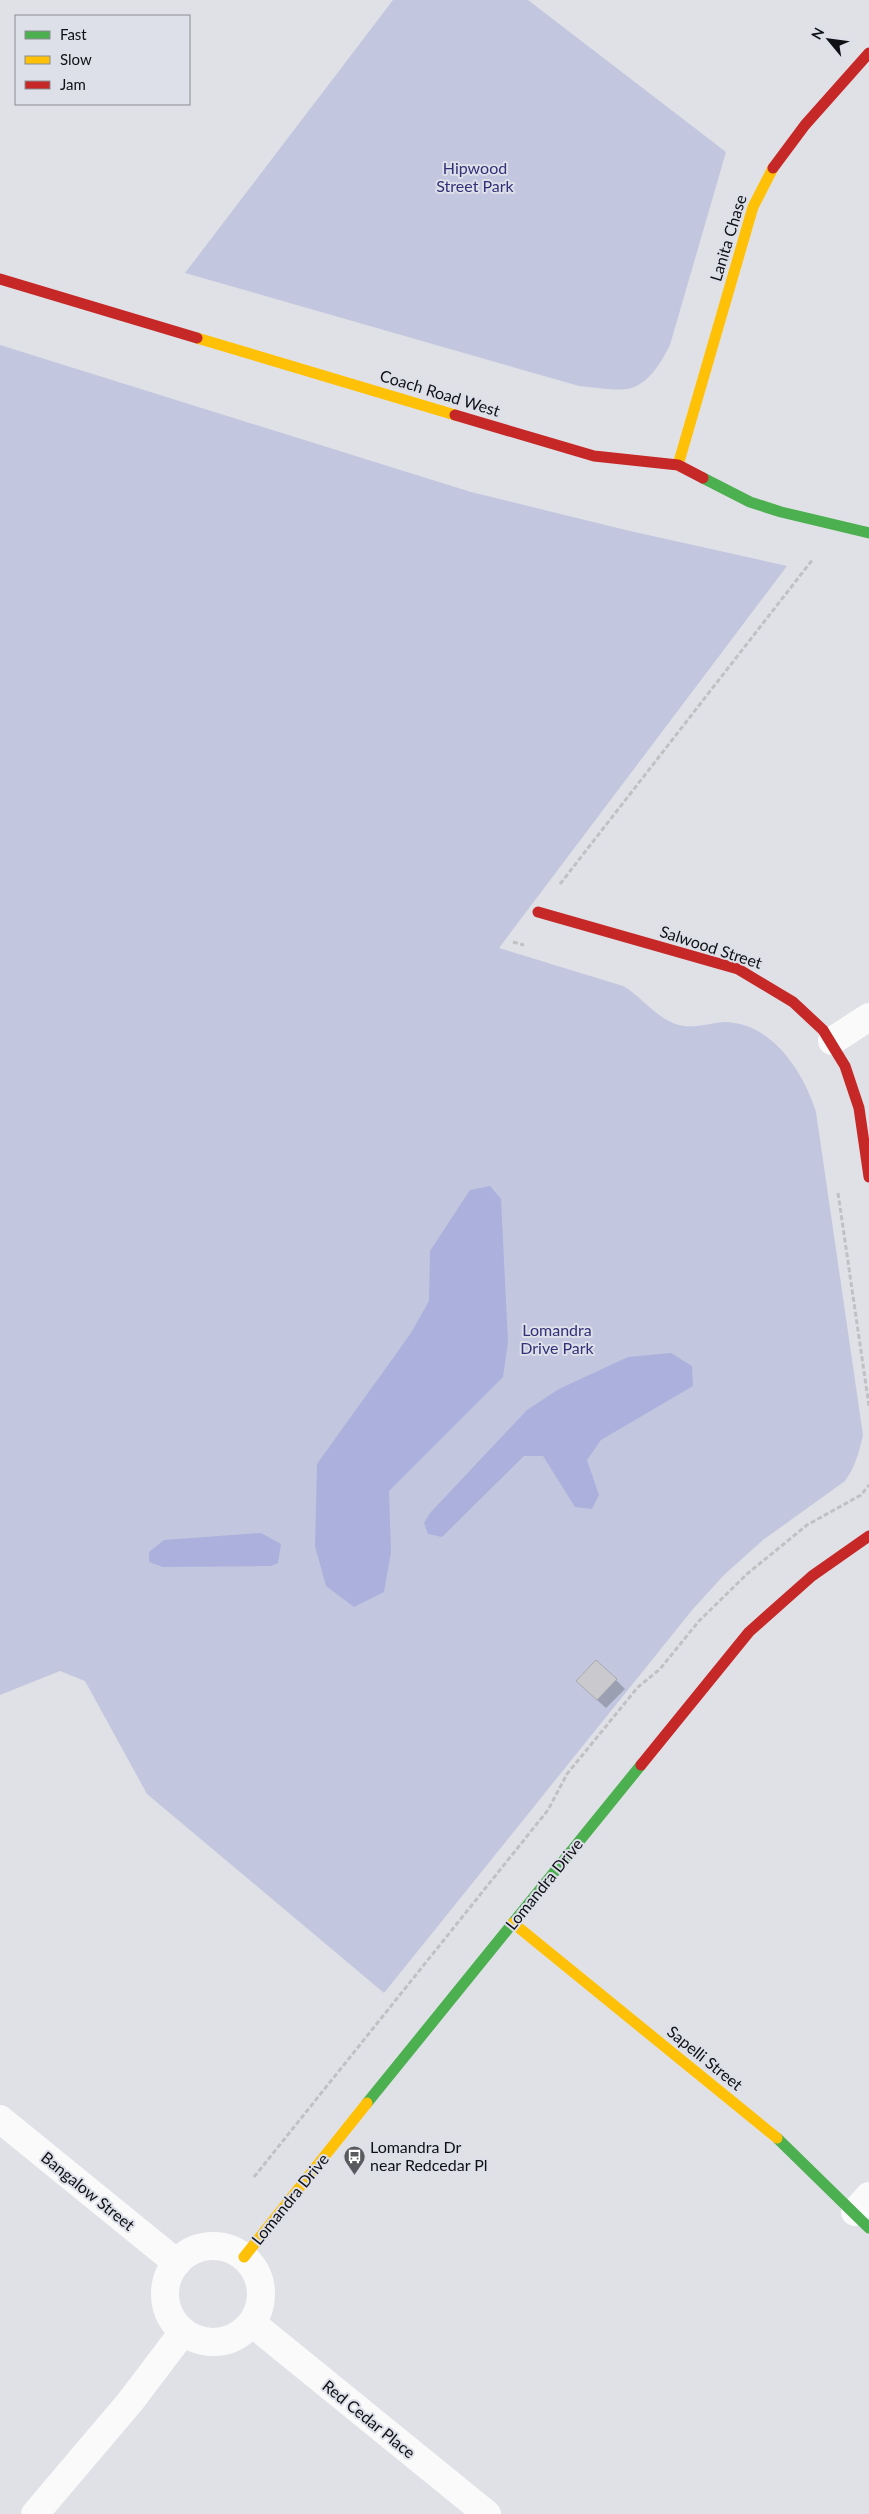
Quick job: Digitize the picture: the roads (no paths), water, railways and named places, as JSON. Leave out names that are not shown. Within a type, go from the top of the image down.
[{"type":"street","name":"Lanita Chase","points":[[678,465],[753,207],[762,186],[790,143],[869,53]]},
{"type":"street","name":"Coach Road West","points":[[0,279],[594,456],[678,465],[750,502],[781,512],[869,533]]},
{"type":"street","name":"Salwood Street","points":[[538,912],[738,969],[768,983],[791,999],[814,1019],[832,1041],[853,1085],[869,1177]]},
{"type":"street","points":[[832,1041],[869,1017]]},
{"type":"street","name":"Lomandra Drive","points":[[244,2256],[749,1632],[812,1576],[869,1536]]},
{"type":"street","name":"Sapelli Street","points":[[513,1923],[775,2136],[864,2212]]},
{"type":"street","name":"Bangalow Street","points":[[0,2119],[177,2263]]},
{"type":"street","points":[[216,2246],[231,2249],[244,2256],[254,2268],[260,2281],[259,2310],[252,2323],[241,2334],[219,2341],[196,2339],[183,2332],[173,2320],[167,2306],[165,2290],[169,2276],[177,2263],[188,2253],[202,2247],[216,2246]]},
{"type":"street","name":"Red Cedar Place","points":[[252,2323],[487,2514]]},
{"type":"street","points":[[35,2514],[130,2402],[183,2332]]},
{"type":"water","points":[[490,1186],[501,1199],[508,1342],[503,1377],[389,1491],[391,1552],[384,1592],[354,1607],[326,1586],[315,1546],[317,1464],[411,1333],[429,1301],[430,1251],[470,1190]]},
{"type":"water","points":[[671,1353],[692,1366],[693,1386],[601,1440],[587,1460],[599,1495],[592,1509],[575,1507],[543,1456],[524,1456],[442,1537],[428,1534],[424,1523],[430,1513],[527,1410],[559,1389],[628,1357]]},
{"type":"water","points":[[261,1533],[281,1544],[278,1563],[271,1566],[163,1567],[149,1562],[149,1552],[164,1540]]},
{"type":"place","name":"Lomandra Dr near Redcedar Pl","points":[[354,2175]]},
{"type":"park label","name":"Hipwood Street Park","points":[[475,177]]},
{"type":"park label","name":"Lomandra Drive Park","points":[[557,1339]]}]
